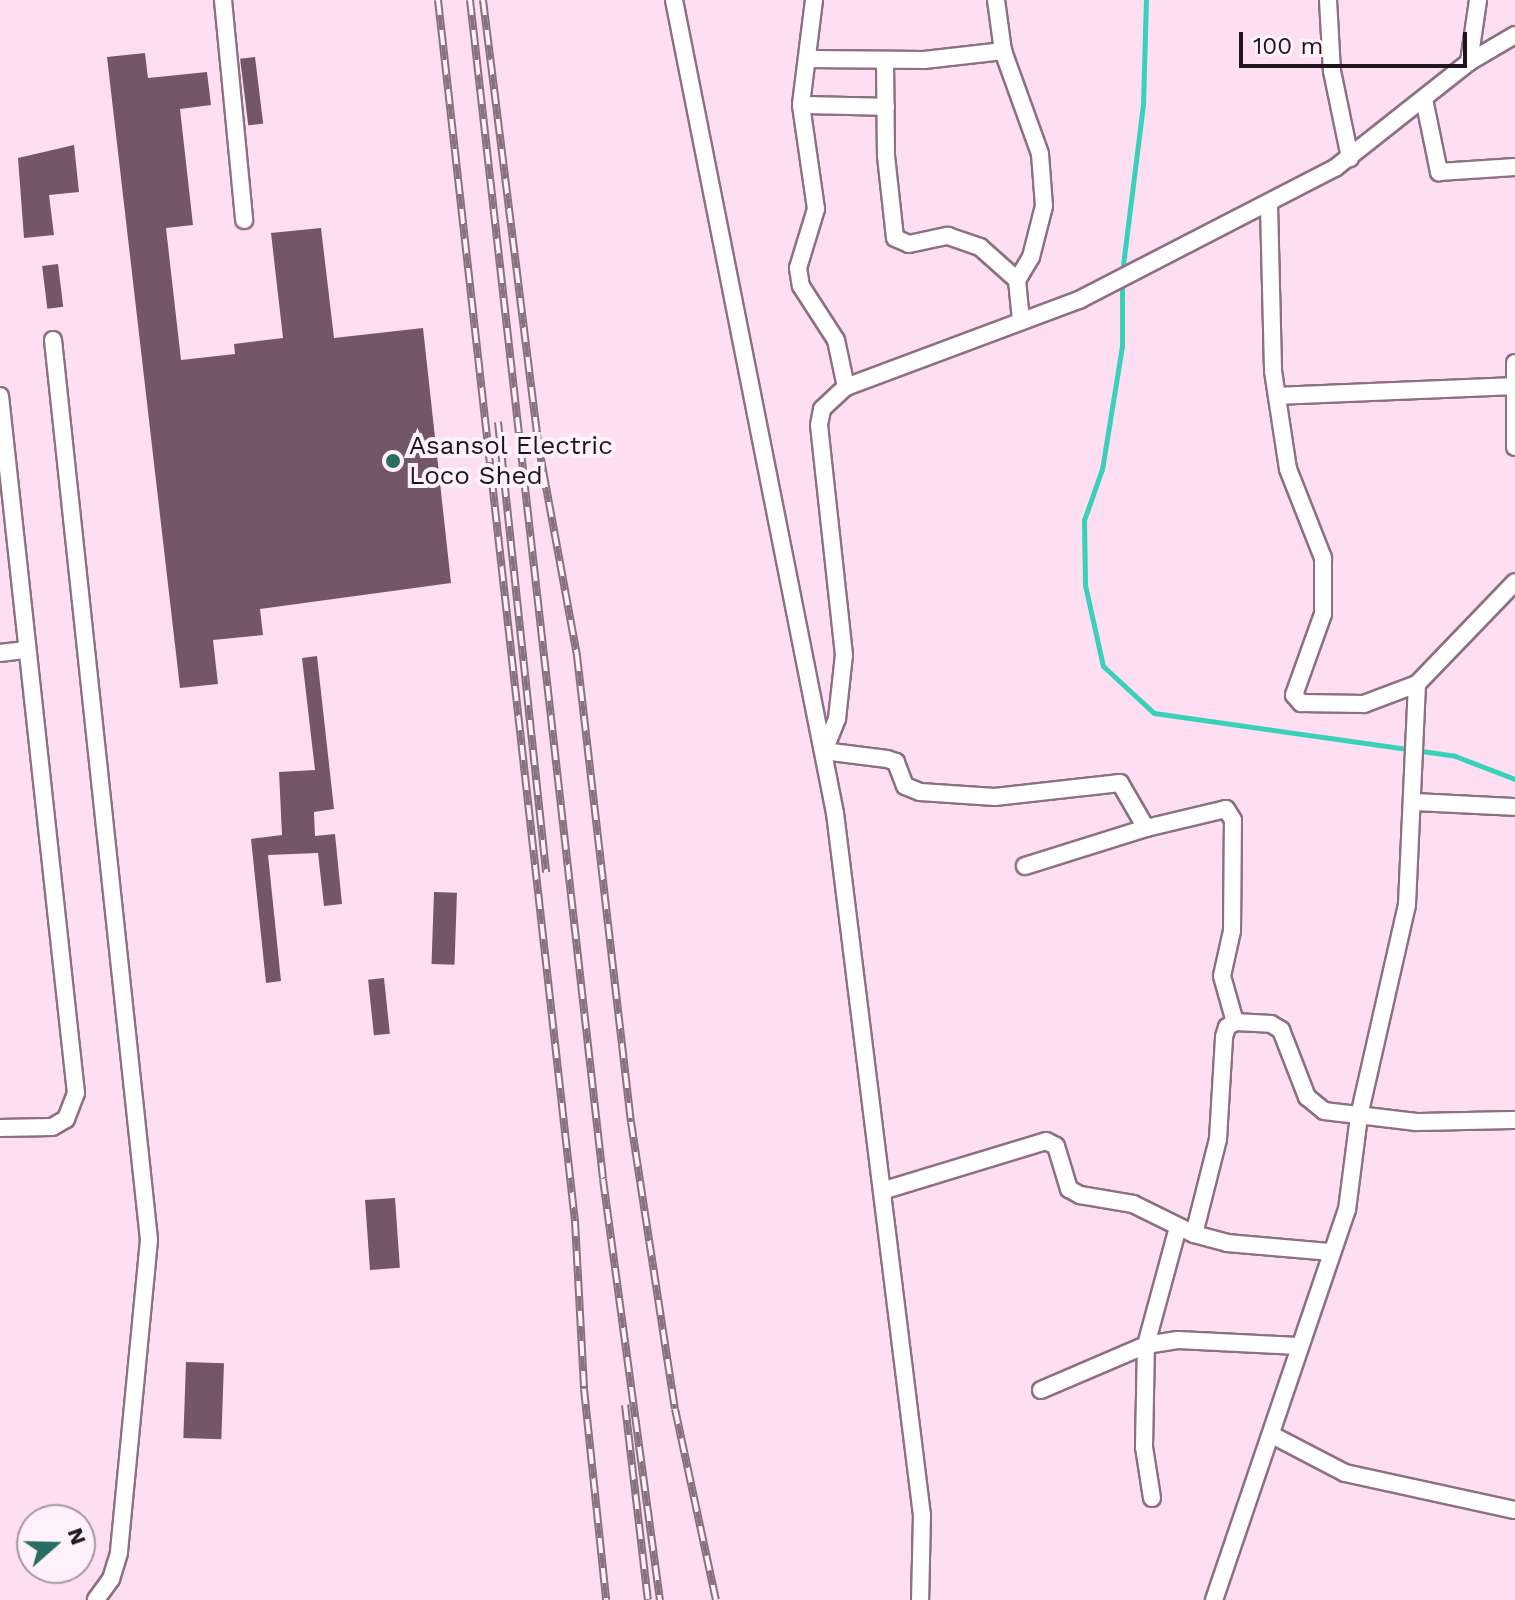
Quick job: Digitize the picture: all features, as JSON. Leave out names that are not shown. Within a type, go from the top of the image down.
[{"type":"street","points":[[223,0],[244,220]]},
{"type":"street","points":[[674,0],[824,751],[885,1190],[922,1515],[920,1600]]},
{"type":"street","points":[[814,0],[801,105],[816,209],[798,268],[801,286],[836,340],[846,387]]},
{"type":"street","points":[[996,0],[1003,51],[1034,129],[1044,206],[1042,228],[1017,280],[1021,321]]},
{"type":"street","points":[[1328,0],[1332,71],[1350,158]]},
{"type":"street","points":[[1469,62],[1478,0]]},
{"type":"street","points":[[824,751],[837,719],[844,655],[819,425],[828,398],[846,387],[1079,300],[1160,256],[1269,205],[1350,158],[1469,62],[1515,35]]},
{"type":"street","points":[[808,59],[885,61],[1003,51]]},
{"type":"street","points":[[885,61],[895,238],[909,244],[935,236],[967,241],[1006,266],[1017,280]]},
{"type":"street","points":[[1424,99],[1439,172],[1515,167]]},
{"type":"street","points":[[801,105],[886,107]]},
{"type":"street","points":[[1269,205],[1277,396],[1291,483],[1323,558],[1323,614],[1294,695],[1301,703],[1364,704],[1416,692],[1515,582]]},
{"type":"street","points":[[53,340],[149,1240],[119,1553],[111,1579],[96,1600]]},
{"type":"street","points":[[1515,363],[1515,447]]},
{"type":"street","points":[[1277,396],[1514,386]]},
{"type":"street","points":[[0,396],[76,1093],[66,1119],[52,1127],[0,1128]]},
{"type":"street","points":[[0,653],[26,650]]},
{"type":"street","points":[[1214,1600],[1272,1435],[1329,1252],[1347,1210],[1359,1116],[1407,904],[1416,692]]},
{"type":"street","points":[[824,751],[896,762],[905,786],[920,792],[995,797],[1120,783],[1146,828]]},
{"type":"street","points":[[1413,796],[1515,807]]},
{"type":"street","points":[[1025,866],[1220,808],[1231,813],[1232,931],[1222,976],[1235,1022]]},
{"type":"street","points":[[1194,1234],[1218,1139],[1224,1037],[1227,1027],[1235,1022],[1271,1024],[1281,1030],[1314,1107],[1416,1122],[1515,1120]]},
{"type":"street","points":[[885,1190],[1046,1141],[1056,1146],[1069,1189],[1133,1204],[1194,1234],[1246,1246],[1329,1252]]},
{"type":"street","points":[[1152,1498],[1144,1447],[1146,1345],[1178,1227]]},
{"type":"street","points":[[1041,1390],[1146,1345],[1203,1337],[1298,1346]]},
{"type":"street","points":[[1272,1435],[1345,1473],[1515,1510]]},
{"type":"building","points":[[145,53],[148,78],[207,72],[211,105],[180,109],[193,225],[166,228],[181,360],[235,354],[234,344],[283,338],[271,233],[321,228],[334,338],[423,328],[451,583],[260,609],[263,635],[213,640],[218,684],[180,688],[107,57]]},
{"type":"building","points":[[255,57],[263,124],[248,125],[240,59]]},
{"type":"building","points":[[74,145],[79,192],[49,195],[54,235],[24,238],[18,158]]},
{"type":"building","points":[[58,264],[63,307],[47,309],[42,266]]},
{"type":"building","points":[[317,656],[334,809],[314,812],[315,836],[335,834],[342,904],[324,906],[318,853],[268,855],[281,981],[266,983],[251,839],[282,835],[279,772],[315,770],[302,658]]},
{"type":"building","points":[[434,892],[457,893],[454,965],[431,964]]},
{"type":"building","points":[[384,978],[390,1034],[374,1035],[368,980]]},
{"type":"building","points":[[395,1198],[400,1268],[370,1270],[365,1200]]},
{"type":"building","points":[[186,1362],[224,1363],[221,1439],[183,1438]]},
{"type":"waterway","points":[[1122,273],[1143,105],[1146,0]]},
{"type":"waterway","points":[[1122,283],[1122,346],[1102,469],[1084,520],[1085,585],[1103,666],[1154,713],[1455,756],[1515,779]]},
{"type":"railway","points":[[438,0],[575,1221],[584,1389],[606,1600]]},
{"type":"railway","points":[[470,0],[603,1179],[660,1600]]},
{"type":"railway","points":[[483,0],[538,443],[577,656],[631,1122],[675,1409],[716,1600]]},
{"type":"railway","points":[[498,422],[546,872]]},
{"type":"railway","points":[[625,1405],[648,1600]]},
{"type":"place","name":"Asansol Electric Loco Shed","points":[[393,461]]}]
